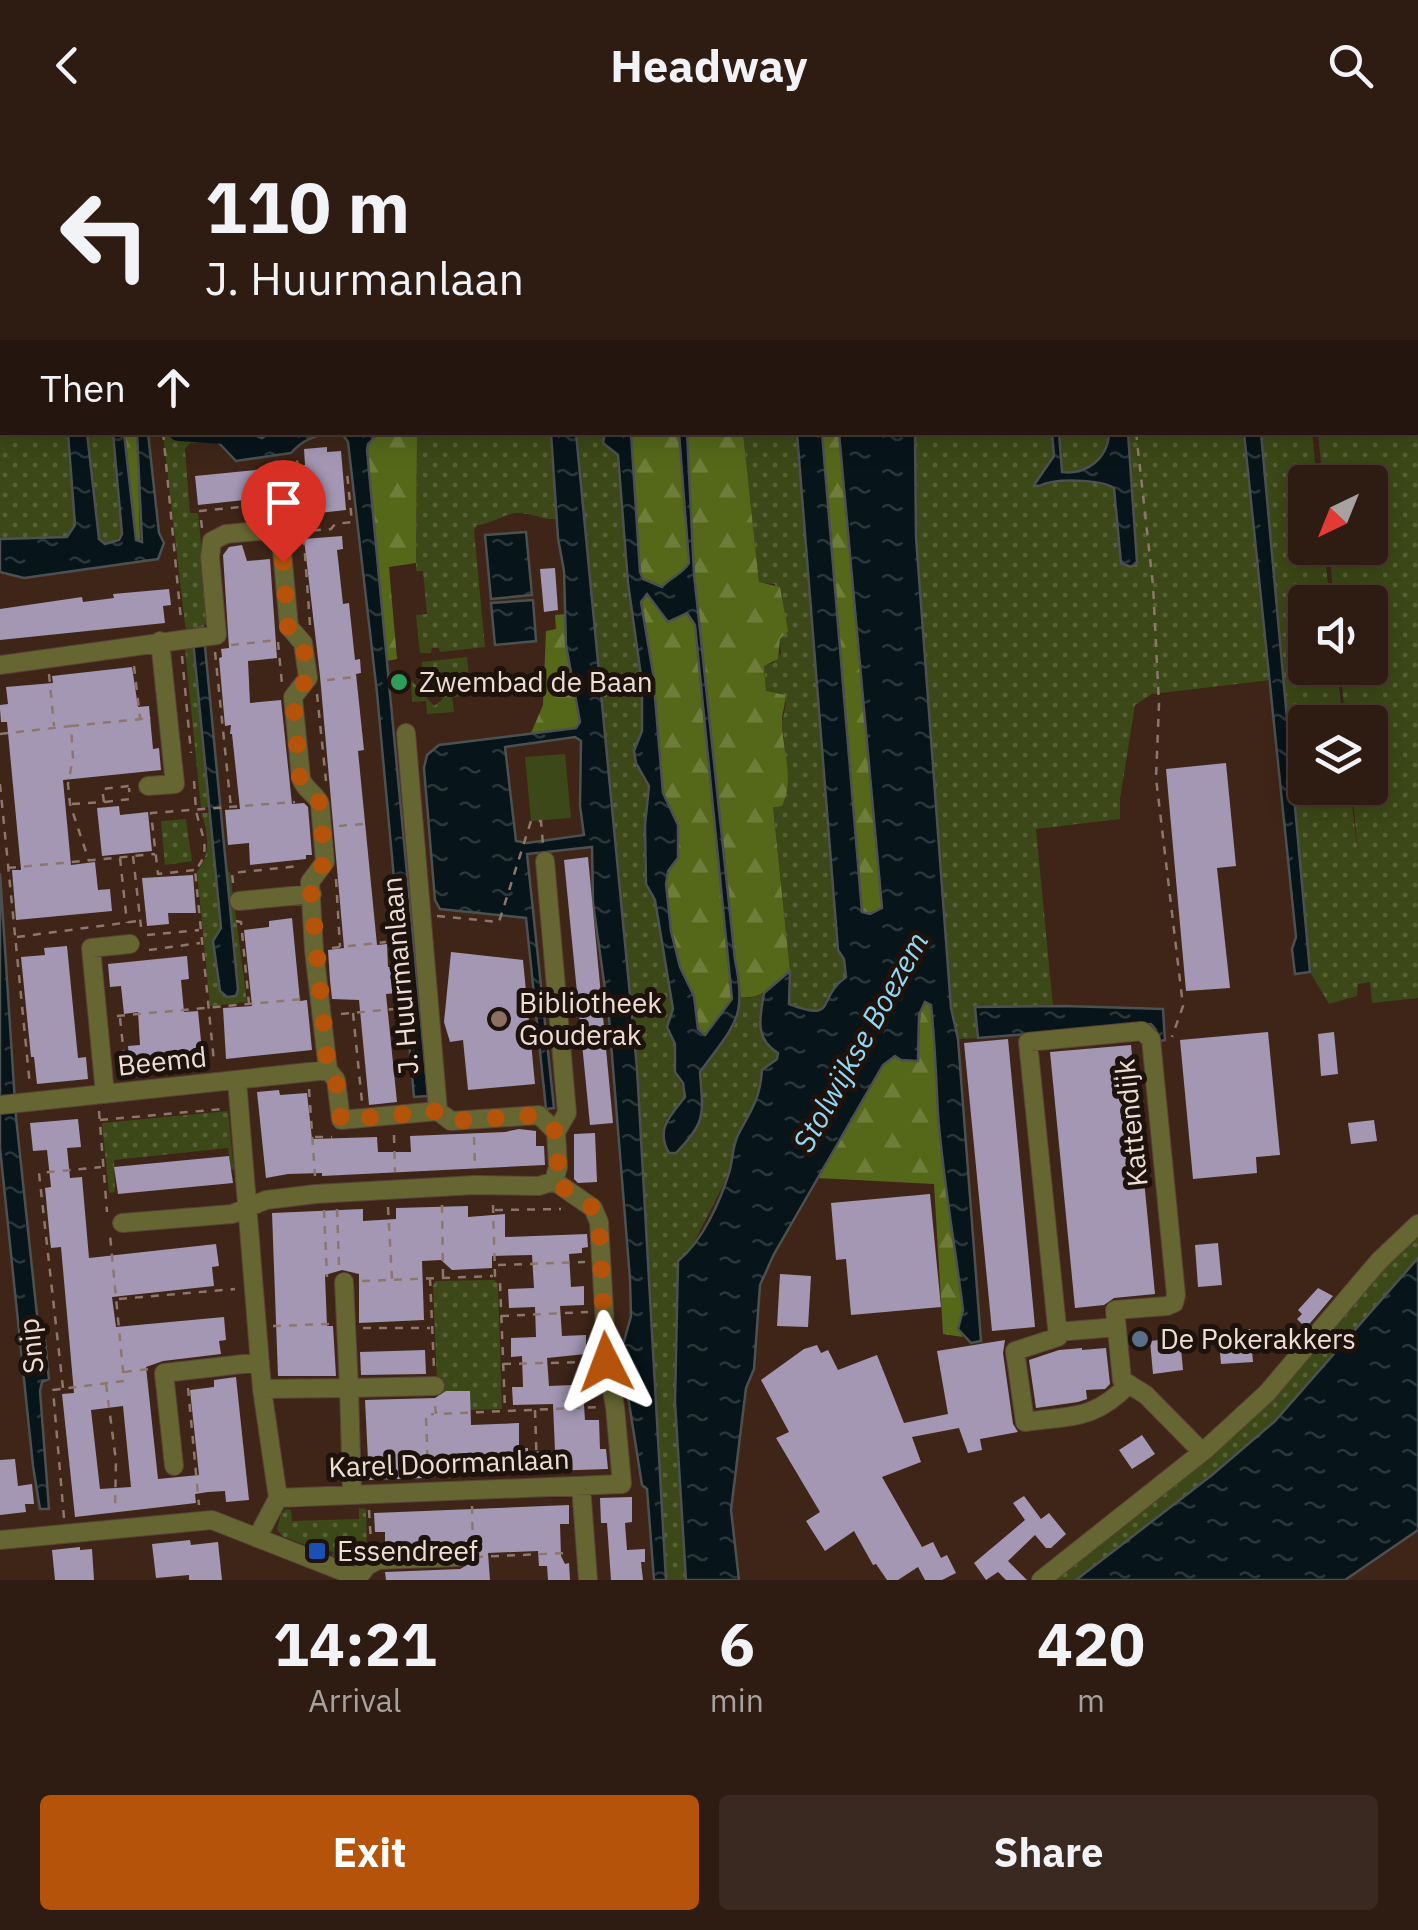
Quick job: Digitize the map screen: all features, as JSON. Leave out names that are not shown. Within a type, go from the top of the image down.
[{"type":"street","points":[[0,665],[160,641],[213,641],[217,635],[212,541],[226,534],[280,529],[288,628],[303,643],[308,678],[293,701],[300,778],[302,785],[318,798],[322,828],[325,862],[310,882],[314,950],[328,1070],[336,1080],[341,1120],[438,1111]]},
{"type":"street","points":[[138,786],[174,784],[160,641]]},
{"type":"street","name":"J. Huurmanlaan","points":[[406,733],[438,1111],[451,1121],[538,1115],[556,1132]]},
{"type":"street","points":[[544,861],[566,1113],[556,1132],[558,1167],[554,1181]]},
{"type":"street","points":[[240,901],[312,894]]},
{"type":"street","points":[[101,1095],[91,948],[136,940]]},
{"type":"street","name":"Kattendijk","points":[[1058,1332],[1117,1327],[1115,1310],[1174,1303],[1150,1039],[1142,1031],[1028,1042],[1058,1337],[1015,1351],[1025,1422],[1086,1416],[1129,1384]]},
{"type":"street","name":"Beemd","points":[[0,1105],[328,1070]]},
{"type":"street","points":[[236,1080],[262,1389],[278,1498],[257,1538]]},
{"type":"street","points":[[122,1223],[232,1214],[266,1200],[326,1193],[540,1186],[554,1181]]},
{"type":"street","points":[[554,1181],[593,1208],[599,1222],[606,1362],[616,1407]]},
{"type":"street","points":[[1040,1580],[1202,1452],[1266,1393],[1380,1260],[1418,1224]]},
{"type":"street","points":[[337,1282],[346,1326],[360,1494]]},
{"type":"street","points":[[1117,1327],[1122,1380],[1146,1395],[1202,1452]]},
{"type":"street","points":[[174,1466],[164,1372],[260,1362]]},
{"type":"street","points":[[262,1389],[434,1386]]},
{"type":"street","name":"Karel Doormanlaan","points":[[278,1498],[622,1484],[616,1407]]},
{"type":"street","points":[[582,1486],[588,1580]]},
{"type":"street","points":[[0,1540],[212,1520],[356,1580],[372,1562],[459,1558]]},
{"type":"path","points":[[162,435],[191,754]]},
{"type":"path","points":[[1136,435],[1153,585],[1159,704],[1156,778],[1183,1006],[1172,1037]]},
{"type":"path","points":[[297,460],[312,642],[303,643]]},
{"type":"path","points":[[303,526],[306,531],[331,529],[335,524],[352,522],[347,473]]},
{"type":"path","points":[[212,541],[202,532],[200,510],[300,500]]},
{"type":"path","points":[[280,529],[303,526]]},
{"type":"path","points":[[231,808],[213,641],[278,640],[284,700],[293,701]]},
{"type":"path","points":[[131,645],[140,720]]},
{"type":"path","points":[[48,658],[54,728]]},
{"type":"path","points":[[316,681],[355,677]]},
{"type":"path","points":[[0,734],[168,717]]},
{"type":"path","points":[[71,726],[74,758],[68,784],[70,804],[89,860]]},
{"type":"path","points":[[193,772],[196,810],[206,845],[202,861],[193,870],[158,874],[151,813],[179,810],[196,810],[206,810],[222,809]]},
{"type":"path","points":[[0,784],[27,1102]]},
{"type":"path","points":[[104,802],[102,789],[138,786]]},
{"type":"path","points":[[70,804],[130,800],[138,786]]},
{"type":"path","points":[[179,810],[180,819]]},
{"type":"path","points":[[422,914],[499,922],[531,822],[541,821],[544,861]]},
{"type":"path","points":[[322,828],[364,824]]},
{"type":"path","points":[[156,846],[163,846]]},
{"type":"path","points":[[8,868],[156,854]]},
{"type":"path","points":[[133,856],[140,921],[136,940]]},
{"type":"path","points":[[120,858],[127,923],[143,950],[202,942]]},
{"type":"path","points":[[190,862],[201,930],[216,1084]]},
{"type":"path","points":[[325,862],[334,862],[340,947]]},
{"type":"path","points":[[16,937],[140,921]]},
{"type":"path","points":[[136,940],[201,930]]},
{"type":"path","points":[[172,932],[174,947]]},
{"type":"path","points":[[314,950],[386,942]]},
{"type":"path","points":[[97,1018],[209,1008],[320,1007],[353,1014],[395,1010]]},
{"type":"path","points":[[353,1014],[364,1118]]},
{"type":"path","points":[[120,1016],[127,1092]]},
{"type":"path","points":[[308,1073],[337,1282]]},
{"type":"path","points":[[101,1095],[98,1120],[124,1372],[153,1367],[164,1372]]},
{"type":"path","points":[[98,1120],[240,1108]]},
{"type":"path","points":[[392,1280],[393,1114]]},
{"type":"path","points":[[472,1119],[484,1185],[493,1210],[505,1412]]},
{"type":"path","name":"Snip","points":[[104,1167],[40,1174],[64,1389],[124,1381],[124,1372]]},
{"type":"path","points":[[442,1187],[444,1278]]},
{"type":"path","points":[[326,1193],[337,1282]]},
{"type":"path","points":[[493,1210],[593,1208]]},
{"type":"path","points":[[495,1265],[601,1261]]},
{"type":"path","points":[[337,1282],[495,1276]]},
{"type":"path","points":[[430,1278],[436,1414]]},
{"type":"path","points":[[117,1299],[254,1287]]},
{"type":"path","points":[[501,1316],[604,1312]]},
{"type":"path","points":[[257,1326],[433,1328]]},
{"type":"path","points":[[503,1364],[606,1362]]},
{"type":"path","points":[[186,1370],[200,1521]]},
{"type":"path","points":[[106,1384],[117,1472],[114,1530]]},
{"type":"path","points":[[64,1389],[53,1390],[65,1534]]},
{"type":"path","points":[[429,1491],[426,1414],[616,1407]]},
{"type":"path","points":[[535,1410],[538,1487]]},
{"type":"path","points":[[471,1490],[474,1557],[586,1552]]},
{"type":"path","points":[[360,1494],[372,1562]]},
{"type":"green space","points":[[0,435],[68,435],[75,525],[67,537],[0,539]]},
{"type":"green space","points":[[87,435],[113,435],[122,534],[112,544],[99,540]]},
{"type":"green space","points":[[124,435],[137,435],[140,543],[136,541]]},
{"type":"green space","points":[[163,435],[227,435],[217,441],[190,443],[185,449],[190,513],[198,513],[209,618],[207,624],[186,633]]},
{"type":"green space","points":[[377,435],[417,435],[416,563],[389,567],[397,659],[387,661],[367,444]]},
{"type":"green space","points":[[417,435],[551,435],[556,519],[516,513],[477,525],[474,530],[485,647],[440,652],[439,648],[432,648],[431,653],[420,653],[416,615],[427,614],[423,571],[416,571]]},
{"type":"green space","points":[[576,435],[605,435],[603,443],[618,454],[628,583],[642,683],[642,731],[634,752],[649,786],[645,825],[649,892],[655,900],[673,1009],[670,1024],[675,1071],[685,1097],[667,1118],[664,1145],[700,1072],[735,1024],[741,997],[764,993],[759,1024],[778,1053],[777,1059],[762,1071],[761,1094],[738,1135],[730,1172],[689,1252],[675,1402],[686,1580],[666,1580],[637,1068]]},
{"type":"green space","points":[[631,435],[679,435],[689,563],[663,587],[643,579]]},
{"type":"green space","points":[[687,435],[743,435],[759,582],[780,587],[788,631],[780,639],[778,659],[764,666],[766,691],[785,695],[782,721],[786,796],[782,806],[773,807],[790,971],[768,990],[749,997],[741,997],[735,960],[694,574]]},
{"type":"green space","points":[[743,435],[797,435],[838,950],[844,959],[846,977],[820,1011],[813,1013],[789,1004],[790,971],[773,807],[785,749],[782,723],[786,703],[766,691],[764,665],[773,663],[781,653],[775,584],[759,583]]},
{"type":"green space","points":[[822,435],[839,435],[882,908],[875,914],[862,912]]},
{"type":"green space","points":[[915,435],[1052,435],[1054,456],[1039,486],[1077,481],[1115,489],[1121,562],[1137,562],[1128,435],[1244,435],[1271,680],[1152,694],[1135,705],[1120,819],[1036,829],[1053,1006],[975,1007],[978,1038],[958,1039],[951,1008],[916,537]]},
{"type":"green space","points":[[1059,435],[1109,435],[1105,451],[1094,464],[1062,473]]},
{"type":"green space","points":[[1261,435],[1312,435],[1315,465],[1288,465],[1288,565],[1326,565],[1328,585],[1288,585],[1288,685],[1339,685],[1341,705],[1288,705],[1288,730]]},
{"type":"green space","points":[[1318,435],[1418,435],[1418,998],[1372,1003],[1370,982],[1358,984],[1357,996],[1329,1004],[1310,972],[1295,805],[1352,805],[1358,854],[1354,805],[1388,805],[1388,705],[1344,705],[1342,685],[1388,685],[1388,585],[1332,585],[1331,565],[1388,565],[1388,465],[1321,465]]},
{"type":"green space","points":[[647,593],[680,615],[687,613],[695,625],[733,999],[705,1035],[698,1029],[694,996],[680,967],[671,931],[666,884],[678,825],[663,793],[653,673],[641,602]]},
{"type":"green space","points":[[566,614],[580,722],[576,728],[531,733],[543,705],[546,631],[556,629],[555,615]]},
{"type":"green space","points":[[194,647],[209,807],[201,808],[185,648]]},
{"type":"green space","points":[[467,657],[470,684],[459,685],[460,696],[452,698],[454,712],[427,714],[426,701],[412,702],[411,680],[434,706],[443,699],[422,678],[422,662]]},
{"type":"green space","points":[[565,754],[571,818],[531,821],[525,757]]},
{"type":"green space","points":[[201,813],[209,813],[221,929],[213,941],[238,990],[226,872],[230,872],[247,1002],[210,1006],[197,872],[207,844]]},
{"type":"green space","points":[[186,819],[192,861],[165,865],[161,821]]},
{"type":"green space","points":[[928,1002],[936,1041],[938,1116],[963,1310],[958,1329],[963,1337],[943,1334],[934,1184],[817,1178],[883,1065],[896,1056],[918,1060],[921,1005]]},
{"type":"green space","points":[[228,1111],[234,1170],[228,1148],[114,1160],[115,1192],[109,1193],[102,1123]]},
{"type":"green space","points":[[1418,1235],[1418,1258],[1275,1421],[1076,1580],[1051,1580],[1276,1395],[1394,1257]]},
{"type":"green space","points":[[494,1280],[498,1284],[502,1409],[441,1411],[433,1285],[436,1281]]},
{"type":"green space","points":[[359,1508],[366,1509],[367,1556],[358,1568],[332,1557],[333,1552],[282,1536],[277,1529],[286,1509],[291,1510],[292,1521],[359,1519]]},
{"type":"water","points":[[68,435],[87,435],[99,539],[105,544],[119,540],[122,534],[113,435],[124,435],[136,540],[142,542],[137,435],[148,435],[159,533],[164,543],[158,559],[24,578],[0,572],[0,539],[67,537],[75,525]]},
{"type":"water","points":[[226,435],[321,435],[291,453],[236,461],[217,441]]},
{"type":"water","points":[[343,435],[377,435],[367,450],[428,1096],[414,1097],[377,693],[348,442]]},
{"type":"water","points":[[551,435],[576,435],[637,1068],[666,1580],[654,1580],[647,1489],[642,1485],[621,1352],[631,1316],[630,1279],[609,1018],[593,903],[592,847],[527,854],[554,1108],[546,1109],[526,918],[440,909],[435,900],[424,768],[427,755],[439,745],[576,728],[580,722],[566,645],[564,571]],"holes":[[[575,737],[581,741],[580,806],[584,835],[516,841],[505,747]]]},
{"type":"water","points":[[605,435],[631,435],[640,572],[643,579],[662,587],[689,563],[679,435],[687,435],[694,574],[739,980],[735,1021],[700,1072],[701,1117],[676,1153],[669,1153],[664,1129],[685,1097],[683,1083],[675,1072],[675,1044],[667,1027],[673,1009],[655,900],[646,884],[649,786],[634,751],[642,731],[642,683],[628,583],[618,455],[603,443]],"holes":[[[647,594],[668,622],[687,613],[695,625],[732,999],[705,1035],[698,1029],[694,996],[680,967],[671,931],[666,884],[668,871],[678,858],[678,825],[663,793],[653,673],[641,602]]]},
{"type":"water","name":"Stolwijkse Boezem","points":[[797,435],[822,435],[862,912],[870,914],[882,908],[839,435],[915,435],[916,537],[951,1008],[958,1039],[981,1341],[971,1343],[958,1329],[963,1310],[940,1139],[931,1005],[925,1002],[919,1015],[918,1061],[895,1056],[883,1065],[760,1285],[754,1369],[746,1388],[731,1510],[739,1580],[686,1580],[675,1402],[678,1261],[695,1243],[715,1209],[736,1140],[757,1097],[762,1070],[777,1059],[778,1053],[765,1041],[760,1027],[764,993],[790,971],[789,1004],[821,1010],[846,977],[844,959],[838,950]]},
{"type":"water","points":[[1052,435],[1059,435],[1062,472],[1080,471],[1100,457],[1109,435],[1128,435],[1137,562],[1131,567],[1121,563],[1114,488],[1077,481],[1034,485],[1054,456]]},
{"type":"water","points":[[1244,435],[1261,435],[1288,730],[1288,805],[1295,805],[1310,972],[1295,974],[1292,949],[1296,937]]},
{"type":"water","points":[[526,532],[532,595],[491,599],[485,535]]},
{"type":"water","points":[[533,600],[536,641],[495,645],[491,603]]},
{"type":"water","points":[[203,626],[238,990],[236,996],[227,997],[220,991],[213,941],[221,928],[192,630]]},
{"type":"water","points":[[0,873],[16,1117],[39,1334],[45,1341],[49,1379],[42,1382],[40,1391],[49,1509],[40,1509],[33,1466],[0,1148]]},
{"type":"water","points":[[975,1007],[1163,1009],[1165,1040],[1156,1042],[1156,1030],[1151,1024],[978,1038]]},
{"type":"water","points":[[1418,1258],[1418,1530],[1345,1580],[1076,1580],[1275,1421]]},
{"type":"building","points":[[327,447],[327,452],[341,451],[346,510],[310,514],[309,497],[281,500],[281,496],[198,505],[195,476],[305,465],[304,449]]},
{"type":"building","points":[[342,536],[343,549],[337,550],[343,604],[349,603],[355,660],[360,659],[361,673],[356,674],[364,750],[358,751],[377,945],[387,944],[388,967],[395,967],[398,993],[386,994],[397,1102],[369,1105],[359,1000],[332,999],[328,950],[344,948],[304,539]]},
{"type":"building","points":[[242,545],[247,561],[270,559],[277,658],[248,661],[250,703],[281,700],[292,804],[304,803],[308,807],[312,855],[306,855],[306,859],[250,865],[249,843],[228,845],[225,810],[240,809],[231,725],[225,726],[219,658],[221,649],[229,648],[223,555],[229,547]]},
{"type":"building","points":[[555,568],[558,610],[544,612],[540,569]]},
{"type":"building","points":[[169,589],[171,605],[163,606],[165,623],[0,640],[0,609]]},
{"type":"building","points":[[132,667],[138,707],[149,706],[153,749],[159,748],[161,770],[63,780],[71,865],[95,862],[98,890],[110,889],[112,911],[16,920],[12,870],[21,870],[7,722],[1,722],[0,705],[8,704],[6,687],[53,683],[52,676]]},
{"type":"building","points":[[1226,763],[1236,866],[1217,868],[1230,988],[1186,991],[1166,769]]},
{"type":"building","points":[[119,806],[120,815],[148,812],[152,851],[102,856],[97,808]]},
{"type":"building","points":[[588,857],[613,1123],[590,1125],[564,860]]},
{"type":"building","points":[[193,875],[196,913],[168,913],[169,924],[147,926],[142,878]]},
{"type":"building","points":[[292,918],[300,1001],[307,1000],[312,1050],[226,1059],[223,1008],[252,1006],[244,930],[269,927],[269,921]]},
{"type":"building","points":[[67,946],[78,1058],[86,1057],[88,1079],[37,1084],[21,957],[45,955],[44,948]]},
{"type":"building","points":[[451,952],[523,960],[535,1084],[468,1090],[463,1040],[450,1042],[444,1022]]},
{"type":"building","points":[[187,956],[189,979],[181,980],[184,1012],[198,1011],[203,1061],[130,1068],[128,1046],[140,1045],[138,1012],[124,1014],[121,986],[110,987],[108,964]]},
{"type":"building","points":[[1268,1032],[1280,1155],[1256,1157],[1257,1173],[1193,1179],[1180,1040]]},
{"type":"building","points":[[1334,1032],[1338,1074],[1321,1076],[1318,1034]]},
{"type":"building","points":[[1008,1039],[1035,1327],[992,1331],[964,1043]]},
{"type":"building","points":[[1131,1045],[1155,1294],[1114,1298],[1104,1305],[1075,1308],[1050,1052]]},
{"type":"building","points":[[279,1090],[280,1095],[307,1093],[312,1139],[377,1137],[378,1152],[411,1152],[410,1136],[519,1129],[536,1131],[536,1146],[544,1146],[545,1165],[266,1178],[257,1092]]},
{"type":"building","points":[[78,1119],[81,1147],[67,1148],[70,1178],[82,1177],[89,1258],[216,1244],[219,1266],[212,1267],[214,1286],[112,1297],[116,1327],[224,1317],[226,1340],[219,1341],[221,1354],[163,1361],[146,1367],[158,1479],[199,1475],[190,1390],[214,1387],[214,1380],[236,1377],[249,1500],[226,1502],[225,1491],[208,1492],[195,1494],[196,1503],[75,1517],[62,1394],[74,1393],[61,1247],[51,1248],[45,1188],[51,1187],[47,1150],[33,1151],[30,1123]],"holes":[[[123,1406],[131,1487],[100,1489],[91,1410]]]},
{"type":"building","points":[[1374,1120],[1377,1141],[1351,1144],[1348,1123]]},
{"type":"building","points":[[595,1133],[597,1182],[578,1183],[574,1179],[574,1134]]},
{"type":"building","points":[[229,1156],[233,1183],[118,1194],[114,1167]]},
{"type":"building","points":[[930,1194],[941,1307],[851,1315],[846,1259],[836,1260],[831,1203]]},
{"type":"building","points":[[468,1206],[468,1217],[505,1214],[505,1237],[587,1234],[588,1247],[582,1248],[582,1253],[569,1254],[571,1287],[584,1286],[584,1305],[560,1306],[562,1336],[586,1335],[586,1354],[547,1358],[549,1386],[573,1385],[573,1390],[583,1390],[585,1420],[599,1420],[600,1449],[606,1449],[608,1469],[546,1471],[546,1465],[425,1470],[425,1478],[369,1480],[365,1400],[435,1398],[446,1391],[470,1391],[471,1425],[519,1423],[519,1448],[528,1448],[528,1452],[555,1451],[553,1404],[513,1405],[512,1387],[523,1387],[522,1356],[511,1357],[511,1338],[536,1337],[535,1307],[509,1308],[508,1289],[534,1288],[532,1255],[492,1256],[492,1268],[452,1270],[441,1260],[422,1261],[424,1320],[359,1323],[359,1274],[342,1270],[325,1275],[327,1326],[333,1326],[336,1376],[278,1376],[272,1213],[363,1209],[363,1221],[396,1219],[396,1208]]},
{"type":"building","points":[[1218,1243],[1222,1285],[1198,1287],[1195,1245]]},
{"type":"building","points":[[780,1274],[811,1276],[808,1327],[777,1326]]},
{"type":"building","points":[[1318,1288],[1333,1296],[1306,1328],[1297,1319],[1302,1314],[1298,1310]]},
{"type":"building","points":[[1250,1329],[1253,1362],[1221,1364],[1218,1331]]},
{"type":"building","points":[[1180,1338],[1183,1370],[1153,1374],[1150,1341]]},
{"type":"building","points":[[1005,1340],[1003,1353],[1013,1424],[1018,1432],[980,1439],[982,1450],[968,1453],[959,1428],[912,1437],[921,1462],[882,1477],[922,1547],[933,1542],[941,1558],[947,1555],[956,1573],[942,1580],[925,1580],[918,1567],[898,1580],[887,1580],[873,1565],[854,1531],[825,1551],[806,1521],[820,1512],[776,1438],[789,1432],[761,1380],[804,1349],[817,1345],[821,1353],[828,1350],[838,1370],[877,1355],[904,1423],[948,1414],[937,1351]]},
{"type":"building","points":[[1106,1348],[1110,1384],[1105,1389],[1086,1390],[1087,1399],[1078,1402],[1036,1408],[1029,1360],[1059,1350]]},
{"type":"building","points":[[425,1350],[426,1374],[361,1375],[360,1352]]},
{"type":"building","points":[[1142,1435],[1155,1454],[1132,1469],[1119,1450]]},
{"type":"building","points":[[15,1459],[18,1486],[32,1484],[34,1504],[25,1504],[26,1512],[0,1515],[0,1460]]},
{"type":"building","points":[[1024,1496],[1041,1519],[1049,1513],[1066,1534],[1051,1548],[1046,1548],[1035,1535],[1008,1561],[1027,1580],[1006,1580],[998,1572],[986,1580],[974,1563],[1025,1520],[1013,1503]]},
{"type":"building","points":[[632,1497],[632,1522],[625,1523],[627,1550],[645,1549],[645,1562],[641,1562],[643,1580],[611,1580],[607,1523],[601,1523],[600,1498]]},
{"type":"building","points":[[569,1505],[569,1524],[560,1524],[561,1556],[565,1564],[569,1563],[570,1580],[548,1580],[547,1566],[539,1566],[538,1551],[488,1553],[490,1580],[386,1580],[385,1572],[460,1569],[469,1564],[471,1556],[459,1544],[385,1547],[385,1532],[375,1532],[374,1513]]},
{"type":"building","points":[[190,1540],[191,1545],[218,1542],[222,1580],[189,1580],[189,1575],[156,1578],[152,1544]]},
{"type":"building","points":[[92,1549],[94,1580],[55,1580],[52,1550]]},
{"type":"waterway","points":[[226,435],[245,441]]},
{"type":"place","name":"Zwembad de Baan","points":[[399,682]]},
{"type":"place","name":"Bibliotheek Gouderak","points":[[499,1019]]},
{"type":"place","name":"De Pokerakkers","points":[[1140,1339]]},
{"type":"place","name":"Essendreef","points":[[317,1551]]},
{"type":"route","points":[[283,562],[288,628],[306,651],[308,678],[293,697],[300,778],[320,804],[325,862],[310,882],[314,950],[328,1070],[336,1080],[341,1120],[438,1111],[451,1121],[538,1115],[556,1132],[558,1167],[554,1181],[593,1208],[599,1222],[606,1362]]}]
